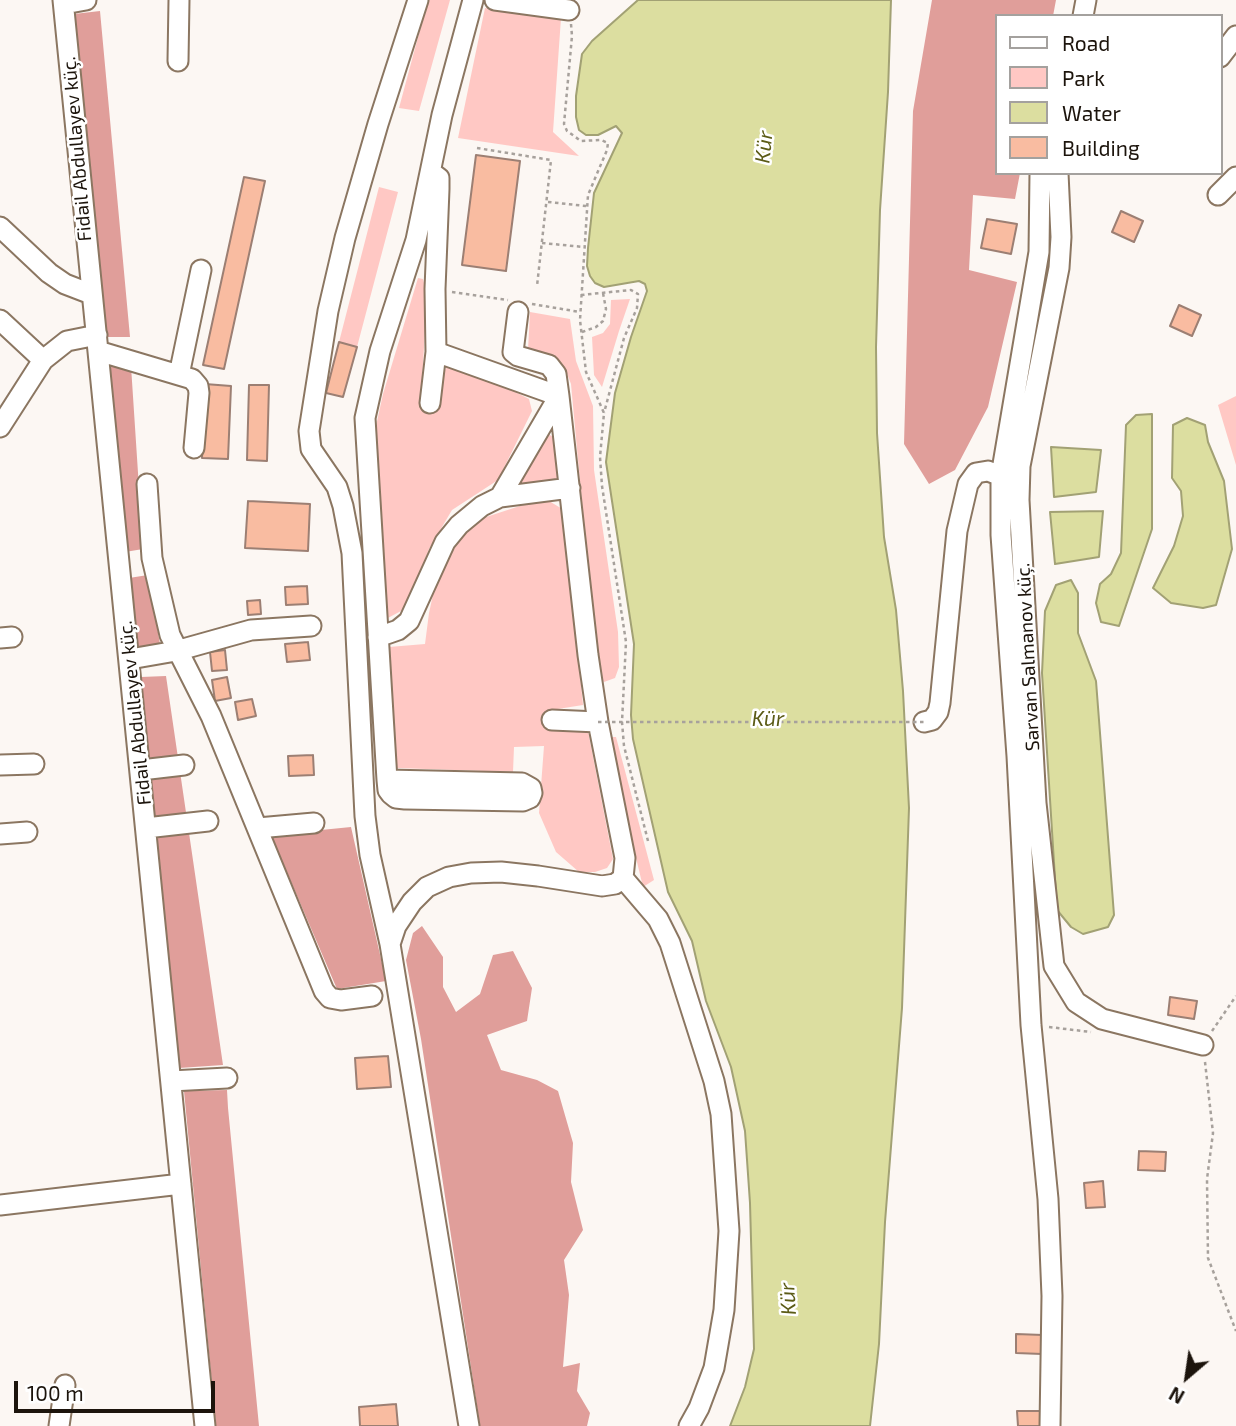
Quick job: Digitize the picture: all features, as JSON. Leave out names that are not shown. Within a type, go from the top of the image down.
[{"type":"street","points":[[64,2],[86,0]]},
{"type":"street","points":[[178,61],[179,0]]},
{"type":"street","points":[[418,0],[345,238],[328,311],[309,431],[312,449],[337,487],[344,506],[352,553],[365,816],[370,855],[390,944],[469,1426]]},
{"type":"street","points":[[387,780],[522,783],[531,788],[532,793],[530,798],[523,801],[405,799],[391,794],[387,780],[365,418],[380,351],[416,240],[442,115],[473,0]]},
{"type":"street","points":[[495,0],[569,10]]},
{"type":"street","name":"Fidail Abdullayev küç.","points":[[64,2],[205,1426]]},
{"type":"street","points":[[1222,54],[1236,36]]},
{"type":"street","points":[[430,172],[439,178],[436,352],[430,403]]},
{"type":"street","points":[[1040,175],[1039,252],[1001,476],[1002,548],[1017,756],[1031,1025],[1048,1199],[1052,1296],[1050,1426]]},
{"type":"street","name":"Sarvan Salmanov küç.","points":[[1058,175],[1061,237],[1059,268],[1020,466],[1019,500],[1036,803],[1054,966],[1076,1002],[1102,1018],[1203,1045]]},
{"type":"street","points":[[1218,195],[1236,177]]},
{"type":"street","points":[[0,228],[49,273],[65,284],[91,294]]},
{"type":"street","points":[[180,375],[201,270]]},
{"type":"street","points":[[518,312],[513,352],[517,356],[549,365],[556,374],[588,655],[598,722],[625,858],[623,878],[658,919],[670,943],[714,1081],[720,1114],[730,1231],[724,1310],[714,1368],[689,1426]]},
{"type":"street","points":[[0,320],[43,360]]},
{"type":"street","points":[[2,421],[43,360],[68,341],[97,343],[192,379],[198,386],[194,447]]},
{"type":"street","points":[[436,352],[559,396]]},
{"type":"street","points":[[500,497],[559,396]]},
{"type":"street","points":[[924,722],[932,720],[940,703],[957,531],[968,484],[976,473],[988,471],[1001,476]]},
{"type":"street","points":[[147,484],[152,558],[163,613],[176,651],[211,716],[324,991],[330,998],[341,1000],[372,996]]},
{"type":"street","points":[[378,637],[398,630],[409,621],[445,541],[459,524],[482,506],[500,497],[570,488]]},
{"type":"street","points":[[120,565],[152,558]]},
{"type":"street","points":[[130,659],[176,651],[251,630],[311,626]]},
{"type":"street","points":[[552,720],[598,722]]},
{"type":"street","points":[[0,765],[34,764]]},
{"type":"street","points":[[141,770],[184,765]]},
{"type":"street","points":[[146,828],[208,821]]},
{"type":"street","points":[[258,828],[314,823]]},
{"type":"street","points":[[0,834],[27,832]]},
{"type":"street","points":[[390,944],[396,926],[412,902],[427,887],[449,877],[501,872],[602,887],[615,884],[623,878]]},
{"type":"street","points":[[171,1081],[227,1078]]},
{"type":"street","points":[[0,1205],[181,1184]]},
{"type":"street","points":[[58,1426],[65,1385]]},
{"type":"path","points":[[569,10],[572,36],[564,124],[567,131],[581,141],[601,140],[608,143],[591,183],[586,206],[581,295],[581,332],[586,372],[604,413]]},
{"type":"path","points":[[477,148],[551,160],[537,286]]},
{"type":"path","points":[[546,202],[586,206]]},
{"type":"path","points":[[541,243],[584,247]]},
{"type":"path","points":[[581,295],[631,290],[638,294],[604,413],[600,457],[626,642],[622,722],[624,746],[648,841]]},
{"type":"path","points":[[581,332],[596,327],[603,321],[606,309],[603,293]]},
{"type":"path","points":[[598,722],[924,722]]},
{"type":"path","points":[[1236,996],[1203,1045],[1213,1133],[1207,1179],[1208,1258],[1236,1331]]},
{"type":"green space","points":[[428,0],[450,0],[419,111],[399,108]]},
{"type":"green space","points":[[485,8],[561,18],[553,132],[579,156],[458,138]]},
{"type":"green space","points":[[379,187],[398,192],[357,347],[339,342]]},
{"type":"green space","points":[[418,278],[423,279],[427,295],[421,399],[442,376],[447,366],[496,382],[529,399],[532,411],[498,480],[452,510],[429,549],[414,590],[401,611],[386,619],[376,426]]},
{"type":"green space","points":[[630,299],[602,387],[594,375],[592,337],[603,333],[610,324],[611,300]]},
{"type":"green space","points":[[530,312],[570,319],[576,361],[593,406],[594,470],[618,632],[619,667],[615,678],[604,682],[598,676],[571,384],[558,360],[528,350]]},
{"type":"green space","points":[[1236,396],[1236,465],[1218,405]]},
{"type":"green space","points":[[550,435],[557,440],[562,470],[556,481],[520,486],[517,480],[544,436]]},
{"type":"green space","points":[[549,501],[564,510],[583,705],[545,711],[545,729],[588,731],[613,859],[607,868],[595,872],[579,872],[556,852],[539,813],[544,746],[514,747],[513,772],[397,768],[389,647],[425,644],[437,576],[456,544],[480,519],[529,503]]},
{"type":"green space","points":[[607,737],[616,737],[654,880],[643,887]]},
{"type":"shaded area","points":[[932,0],[1056,0],[1053,14],[995,14],[995,175],[1020,175],[1015,199],[973,195],[969,270],[1017,282],[988,407],[955,470],[929,484],[904,444],[913,111]]},
{"type":"shaded area","points":[[100,11],[130,337],[107,337],[74,14]]},
{"type":"shaded area","points":[[131,366],[143,549],[125,552],[108,367]]},
{"type":"shaded area","points":[[148,575],[160,644],[136,649],[129,578]]},
{"type":"shaded area","points":[[166,676],[223,1065],[179,1068],[141,677]]},
{"type":"shaded area","points":[[351,827],[386,981],[337,989],[271,835]]},
{"type":"shaded area","points":[[422,926],[443,957],[443,987],[456,1012],[480,994],[493,955],[513,951],[532,988],[527,1021],[487,1035],[501,1070],[537,1080],[558,1091],[573,1143],[571,1182],[583,1230],[564,1260],[569,1295],[563,1367],[580,1363],[577,1391],[590,1413],[587,1426],[480,1426],[421,1039],[406,960],[413,933]]},
{"type":"shaded area","points":[[227,1090],[259,1426],[216,1426],[184,1091]]},
{"type":"water","name":"Kür","points":[[638,0],[891,0],[880,210],[876,347],[877,433],[884,537],[896,610],[903,691],[909,808],[902,1008],[885,1222],[879,1344],[870,1426],[730,1426],[745,1387],[754,1349],[745,1131],[731,1067],[706,1001],[692,941],[668,892],[633,739],[631,715],[634,644],[606,462],[615,393],[647,291],[645,284],[639,281],[604,287],[595,283],[590,276],[587,266],[594,193],[622,133],[616,126],[598,135],[586,135],[579,130],[576,117],[582,54],[592,41]]},
{"type":"water","points":[[1152,414],[1152,529],[1119,626],[1101,622],[1096,603],[1100,584],[1111,574],[1121,553],[1126,425],[1136,415]]},
{"type":"water","points":[[1187,418],[1205,425],[1208,442],[1224,481],[1232,549],[1216,605],[1203,608],[1171,603],[1153,588],[1174,546],[1183,516],[1181,491],[1172,478],[1173,425]]},
{"type":"water","points":[[1051,447],[1101,450],[1096,492],[1054,497]]},
{"type":"water","points":[[1103,511],[1099,557],[1055,564],[1050,512]]},
{"type":"water","points":[[1071,580],[1078,593],[1078,633],[1096,681],[1114,915],[1108,927],[1083,934],[1071,927],[1057,910],[1042,673],[1045,611],[1056,585]]},
{"type":"building","points":[[476,155],[520,161],[506,271],[462,265]]},
{"type":"building","points":[[244,177],[265,181],[224,369],[203,365]]},
{"type":"building","points":[[1121,211],[1143,221],[1134,242],[1112,232]]},
{"type":"building","points":[[987,219],[1017,224],[1011,254],[981,248]]},
{"type":"building","points":[[1179,305],[1201,315],[1192,336],[1170,326]]},
{"type":"building","points":[[339,342],[357,347],[343,397],[326,393]]},
{"type":"building","points":[[205,384],[231,386],[228,459],[202,458]]},
{"type":"building","points":[[249,385],[269,385],[267,461],[247,460]]},
{"type":"building","points":[[248,501],[310,504],[308,551],[245,548]]},
{"type":"building","points":[[307,586],[308,604],[286,605],[285,587]]},
{"type":"building","points":[[260,600],[261,614],[248,615],[247,601]]},
{"type":"building","points":[[308,642],[310,660],[287,662],[285,644]]},
{"type":"building","points":[[225,650],[227,670],[212,671],[210,652]]},
{"type":"building","points":[[227,677],[231,698],[215,701],[212,680]]},
{"type":"building","points":[[252,699],[256,716],[238,720],[235,702]]},
{"type":"building","points":[[313,755],[314,775],[289,776],[288,756]]},
{"type":"building","points":[[1170,997],[1197,1001],[1194,1019],[1168,1015]]},
{"type":"building","points":[[388,1056],[391,1087],[357,1089],[355,1058]]},
{"type":"building","points":[[1139,1151],[1166,1152],[1165,1171],[1138,1170]]},
{"type":"building","points":[[1103,1181],[1105,1207],[1086,1208],[1084,1183]]},
{"type":"building","points":[[1016,1334],[1043,1335],[1042,1354],[1016,1353]]},
{"type":"building","points":[[396,1404],[398,1426],[360,1426],[359,1407]]},
{"type":"building","points":[[1017,1411],[1041,1411],[1041,1426],[1018,1426]]}]
